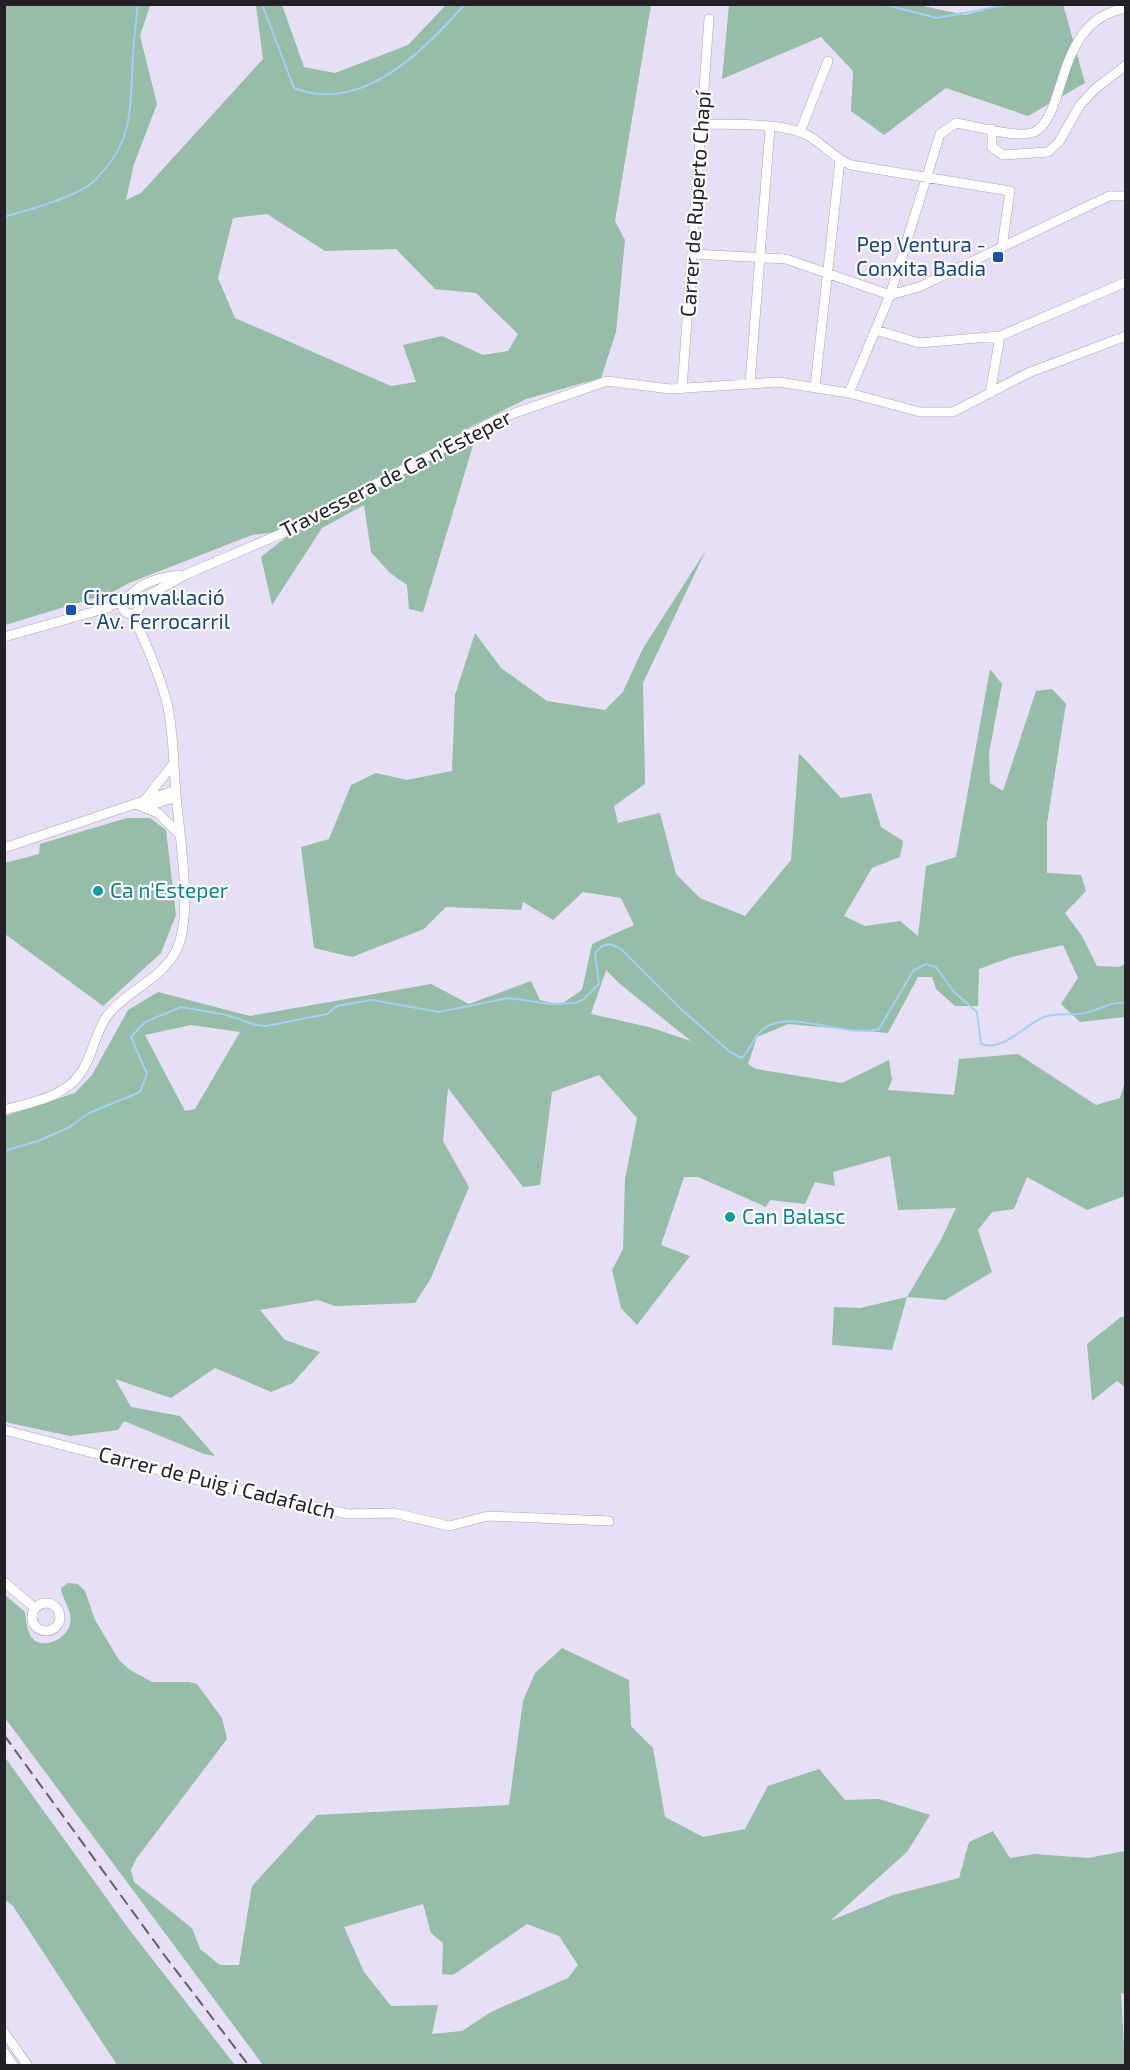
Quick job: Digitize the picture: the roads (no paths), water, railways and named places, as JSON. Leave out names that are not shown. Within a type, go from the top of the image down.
[{"type":"street","points":[[849,393],[890,296],[940,134],[947,127],[956,123],[1022,134],[1034,132],[1044,125],[1070,55],[1082,38],[1100,16],[1125,8]]},
{"type":"street","name":"Carrer de Ruperto Chapí","points":[[682,388],[709,19]]},
{"type":"street","points":[[800,132],[828,61]]},
{"type":"street","points":[[992,129],[992,147],[1003,156],[1048,152],[1059,142],[1080,105],[1095,89],[1125,66]]},
{"type":"street","points":[[702,124],[800,132],[840,160],[1010,191],[1002,247]]},
{"type":"street","points":[[750,383],[770,128]]},
{"type":"street","points":[[815,387],[840,160]]},
{"type":"street","points":[[693,254],[760,256],[804,263],[890,296],[919,287],[1109,196],[1125,196]]},
{"type":"street","points":[[876,330],[919,343],[1000,336],[1125,282]]},
{"type":"street","points":[[990,394],[1000,336]]},
{"type":"street","points":[[682,388],[778,382],[849,393],[920,412],[939,414],[953,412],[1028,374],[1125,336]]},
{"type":"street","name":"Travessera de Ca n'Esteper","points":[[107,608],[134,610],[149,595],[187,574],[285,532],[498,419],[607,381],[682,388]]},
{"type":"street","name":"Travessera de Ca n'Esteper","points":[[4,637],[107,608],[161,578],[187,574]]},
{"type":"street","points":[[4,1110],[45,1099],[70,1086],[81,1074],[110,1012],[121,1000],[165,966],[176,953],[181,939],[184,912],[172,731],[166,702],[147,645],[127,598]]},
{"type":"street","points":[[127,598],[137,598],[134,610]]},
{"type":"street","points":[[141,804],[174,763]]},
{"type":"street","points":[[4,848],[176,794]]},
{"type":"street","points":[[141,804],[158,813],[179,834]]},
{"type":"street","name":"Carrer de Puig i Cadafalch","points":[[4,1430],[220,1486],[348,1514],[394,1513],[449,1526],[488,1516],[609,1521]]},
{"type":"street","points":[[4,1582],[35,1608]]},
{"type":"street","points":[[4,2032],[28,2066]]},
{"type":"street","points":[[4,2052],[14,2066]]},
{"type":"waterway","points":[[4,217],[74,194],[89,186],[113,158],[121,145],[129,117],[138,4]]},
{"type":"waterway","points":[[262,4],[294,88],[319,94],[343,93],[367,85],[390,73],[431,40],[465,4]]},
{"type":"waterway","points":[[882,4],[937,18],[1012,4]]},
{"type":"waterway","points":[[4,1151],[38,1141],[68,1128],[89,1113],[140,1092],[147,1074],[131,1037],[145,1022],[181,1007],[227,1015],[266,1026],[327,1014],[337,1006],[372,1000],[439,1012],[508,998],[550,1004],[576,1003],[585,998],[599,984],[595,953],[602,946],[610,944],[621,949],[681,1009],[730,1052],[742,1058],[763,1029],[780,1022],[793,1021],[866,1031],[879,1029],[913,971],[926,964],[936,967],[954,992],[977,1012],[981,1044],[998,1044],[1006,1041],[1044,1017],[1080,1014],[1115,1003],[1126,1003]]},
{"type":"railway","points":[[4,1735],[165,1956],[249,2066]]},
{"type":"place","name":"Pep Ventura - Conxita Badia","points":[[998,257]]},
{"type":"place","name":"Circumval·lació - Av. Ferrocarril","points":[[71,610]]},
{"type":"place","name":"Ca n'Esteper","points":[[98,891]]},
{"type":"place","name":"Can Balasc","points":[[730,1217]]}]
